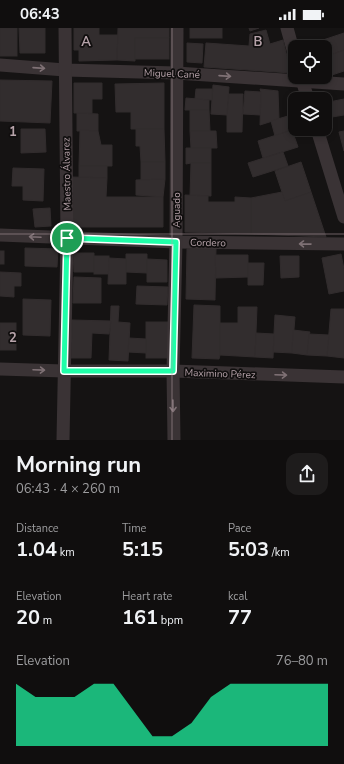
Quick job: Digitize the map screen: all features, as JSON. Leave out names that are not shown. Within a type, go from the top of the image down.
[{"type":"street","name":"Maestro Álvarez","points":[[63,440],[67,238],[65,28]]},
{"type":"street","name":"Aguado","points":[[174,440],[173,371],[176,242],[177,28]]},
{"type":"street","points":[[286,28],[290,40]]},
{"type":"street","name":"Miguel Cané","points":[[0,65],[65,70],[176,72],[288,78]]},
{"type":"street","name":"Miguel Cané","points":[[332,83],[344,84]]},
{"type":"street","points":[[319,136],[344,217]]},
{"type":"street","name":"Cordero","points":[[0,235],[176,242],[344,244]]},
{"type":"street","name":"Maximino Pérez","points":[[0,369],[64,371],[173,371],[344,377]]},
{"type":"building","points":[[0,28],[17,28],[17,56],[0,56]]},
{"type":"building","points":[[19,28],[45,28],[45,53],[20,53]]},
{"type":"building","points":[[74,28],[99,28],[99,35],[118,35],[117,60],[79,61],[79,50],[74,50]]},
{"type":"building","points":[[118,28],[169,28],[169,38],[135,38],[135,61],[117,60]]},
{"type":"building","points":[[190,28],[222,28],[222,38],[190,38]]},
{"type":"building","points":[[249,28],[259,28],[250,31]]},
{"type":"building","points":[[266,30],[270,44],[283,40],[288,61],[288,73],[204,67],[206,43],[249,46],[250,34]]},
{"type":"building","points":[[344,33],[344,50],[332,54],[332,40],[323,40]]},
{"type":"building","points":[[135,38],[169,38],[169,59],[135,59]]},
{"type":"building","points":[[187,43],[203,44],[202,63],[187,62]]},
{"type":"building","points":[[344,50],[344,71],[332,75],[332,54]]},
{"type":"building","points":[[0,80],[52,81],[50,123],[0,121]]},
{"type":"building","points":[[74,83],[102,83],[102,99],[92,99],[92,113],[74,113]]},
{"type":"building","points":[[164,83],[164,129],[131,129],[131,112],[116,112],[115,84]]},
{"type":"building","points":[[213,85],[229,87],[227,115],[211,114]]},
{"type":"building","points":[[196,89],[212,89],[212,100],[195,99]]},
{"type":"building","points":[[260,89],[278,91],[279,119],[260,125],[261,92]]},
{"type":"building","points":[[245,91],[261,92],[260,115],[243,114]]},
{"type":"building","points":[[229,94],[243,94],[242,132],[227,132]]},
{"type":"building","points":[[186,98],[209,100],[209,110],[185,110]]},
{"type":"building","points":[[344,99],[344,115],[332,117],[332,101]]},
{"type":"building","points":[[190,110],[209,110],[210,131],[190,131]]},
{"type":"building","points":[[77,113],[98,114],[98,131],[77,131]]},
{"type":"building","points":[[288,116],[288,131],[275,136],[271,121]]},
{"type":"building","points":[[21,129],[45,129],[46,152],[21,153]]},
{"type":"building","points":[[136,129],[164,129],[165,162],[141,162],[140,146],[136,146]]},
{"type":"building","points":[[80,130],[98,131],[101,145],[112,145],[112,166],[79,166]]},
{"type":"building","points":[[190,131],[216,131],[217,148],[191,148]]},
{"type":"building","points":[[288,131],[288,136],[294,136],[298,147],[263,158],[258,141]]},
{"type":"building","points":[[344,131],[344,151],[339,132]]},
{"type":"building","points":[[186,148],[211,148],[211,163],[186,164]]},
{"type":"building","points":[[283,152],[288,166],[253,177],[248,163]]},
{"type":"building","points":[[141,162],[165,162],[165,179],[141,180]]},
{"type":"building","points":[[301,162],[311,192],[285,201],[275,171]]},
{"type":"building","points":[[191,163],[211,163],[211,196],[190,195]]},
{"type":"building","points":[[79,166],[107,166],[107,178],[79,177]]},
{"type":"building","points":[[13,168],[44,169],[43,201],[23,200],[23,186],[12,186]]},
{"type":"building","points":[[72,177],[107,178],[106,197],[163,197],[163,227],[77,227],[73,222]]},
{"type":"building","points":[[165,179],[163,197],[136,195],[136,180]]},
{"type":"building","points":[[282,192],[285,201],[311,192],[326,237],[251,234],[251,198]]},
{"type":"building","points":[[185,195],[208,196],[208,202],[235,202],[235,197],[251,198],[251,234],[185,232]]},
{"type":"building","points":[[50,208],[51,226],[35,227],[33,209]]},
{"type":"building","points":[[25,248],[58,249],[57,267],[25,266]]},
{"type":"building","points":[[187,249],[216,249],[215,300],[186,299]]},
{"type":"building","points":[[0,251],[4,251],[4,264],[0,264]]},
{"type":"building","points":[[73,253],[94,253],[94,272],[74,272]]},
{"type":"building","points":[[126,254],[147,254],[147,273],[126,272]]},
{"type":"building","points":[[341,254],[344,269],[344,291],[329,294],[322,258]]},
{"type":"building","points":[[215,255],[248,255],[248,277],[216,278]]},
{"type":"building","points":[[94,256],[109,256],[109,274],[94,274]]},
{"type":"building","points":[[280,256],[299,256],[299,277],[281,278]]},
{"type":"building","points":[[109,258],[126,259],[126,284],[108,284]]},
{"type":"building","points":[[147,259],[167,260],[167,282],[147,282]]},
{"type":"building","points":[[248,263],[264,263],[263,285],[248,285]]},
{"type":"building","points":[[0,272],[21,273],[21,286],[14,286],[14,297],[0,296]]},
{"type":"building","points":[[74,277],[101,278],[101,303],[73,303]]},
{"type":"building","points":[[137,286],[168,287],[167,305],[136,304]]},
{"type":"building","points":[[23,299],[51,300],[50,336],[23,335]]},
{"type":"building","points":[[194,305],[220,306],[219,359],[192,358]]},
{"type":"building","points":[[111,306],[119,306],[118,322],[130,323],[128,361],[109,360]]},
{"type":"building","points":[[238,307],[257,307],[255,357],[220,355],[220,323],[238,323]]},
{"type":"building","points":[[331,309],[344,309],[344,358],[327,356]]},
{"type":"building","points":[[275,315],[295,317],[292,353],[273,352]]},
{"type":"building","points":[[72,320],[111,321],[109,334],[92,333],[91,358],[71,358]]},
{"type":"building","points":[[146,322],[170,322],[170,358],[146,358]]},
{"type":"building","points":[[0,323],[16,323],[16,350],[0,350]]},
{"type":"building","points":[[293,330],[310,332],[307,355],[292,353]]},
{"type":"building","points":[[256,333],[274,334],[273,358],[255,357]]},
{"type":"building","points":[[309,334],[329,335],[327,356],[307,355]]},
{"type":"building","points":[[129,338],[146,339],[146,353],[128,352]]},
{"type":"route","points":[[67,238],[176,242],[173,371],[64,371],[67,238]]}]
